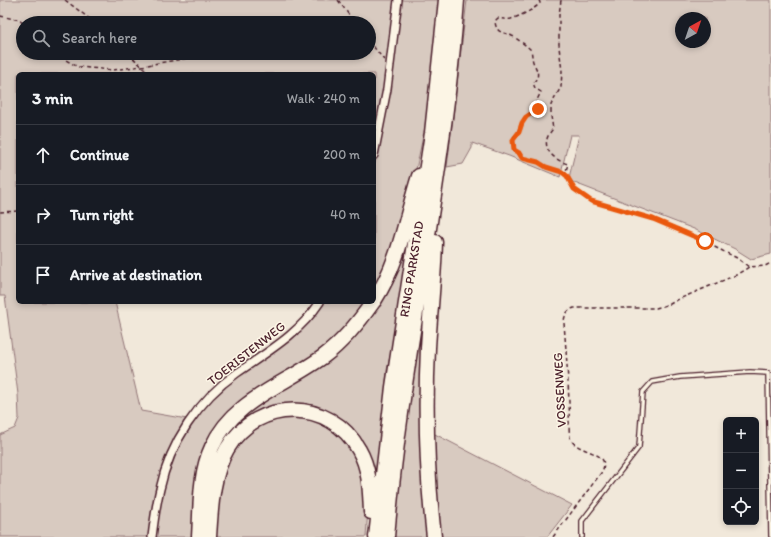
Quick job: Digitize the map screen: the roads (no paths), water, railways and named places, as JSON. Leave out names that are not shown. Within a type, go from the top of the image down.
[{"type":"highway","name":"RING PARKSTAD","points":[[376,537],[393,387],[432,134],[446,0]]},
{"type":"highway","name":"RING PARKSTAD","points":[[387,537],[397,437],[413,323],[439,164],[457,0]]},
{"type":"highway","points":[[376,298],[387,280],[400,247],[414,192],[432,134]]},
{"type":"highway","points":[[434,537],[428,457],[427,383],[439,164]]},
{"type":"highway","points":[[199,537],[205,469],[212,448],[224,427],[236,413],[247,404],[295,375],[334,347],[360,321],[372,304]]},
{"type":"highway","points":[[209,537],[216,478],[228,448],[240,432],[257,420],[276,412],[292,410],[312,412],[334,422],[346,432],[360,450],[368,474],[373,537]]},
{"type":"street","points":[[376,146],[384,112],[398,0]]},
{"type":"street","name":"TOERISTENWEG","points":[[152,537],[156,505],[166,466],[177,441],[190,420],[225,382],[271,351],[292,334],[318,304]]},
{"type":"lane","points":[[582,537],[582,521],[639,447],[643,392],[652,382],[680,377],[750,372],[770,373],[771,536]]}]
